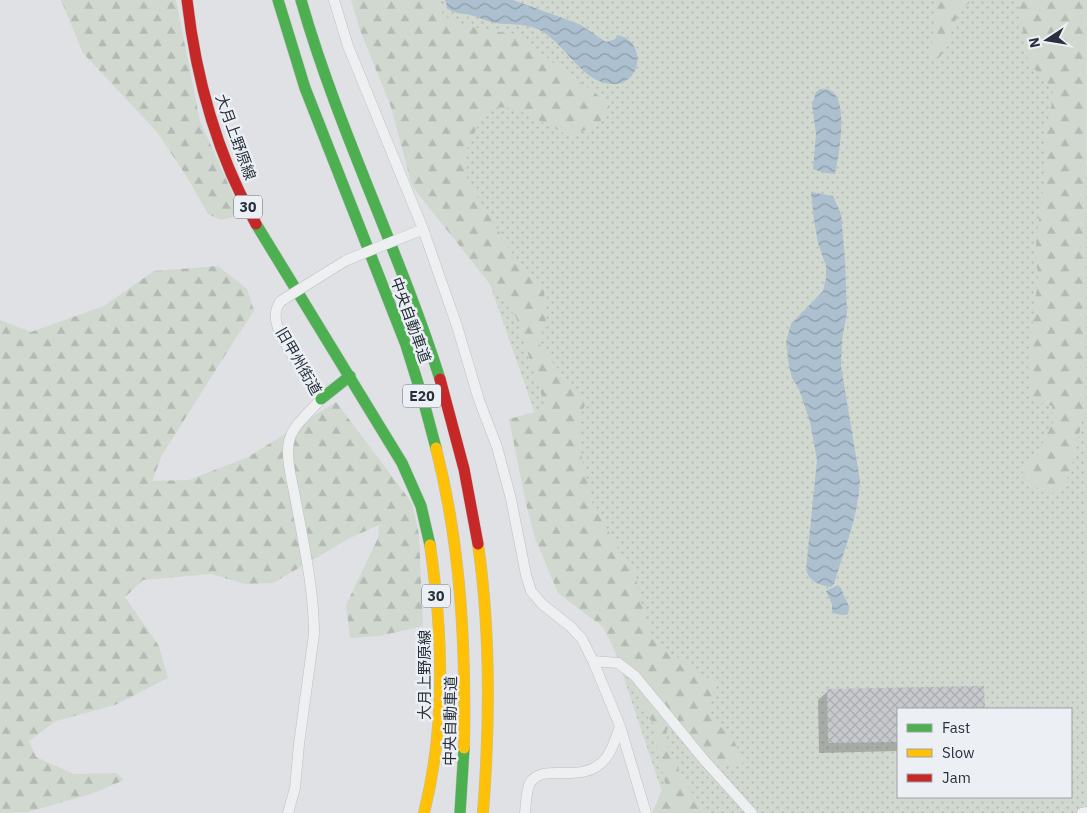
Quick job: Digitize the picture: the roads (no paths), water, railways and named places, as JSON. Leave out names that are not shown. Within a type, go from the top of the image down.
[{"type":"main road","name":"大月上野原線","points":[[187,0],[194,52],[202,85],[220,143],[240,193],[264,238],[393,446],[407,471],[418,498],[429,537],[433,560],[440,646],[441,699],[436,764],[424,813]]},
{"type":"main road","name":"中央自動車道","points":[[278,0],[300,76],[310,103],[406,345],[425,406],[441,470],[461,582],[465,639],[465,763],[460,813]]},
{"type":"main road","name":"中央自動車道","points":[[301,0],[321,65],[341,120],[426,334],[446,398],[475,525],[483,586],[488,650],[489,702],[483,813]]},
{"type":"main road","points":[[322,399],[350,376]]},
{"type":"main road","points":[[489,702],[490,813]]},
{"type":"street","points":[[334,0],[348,46],[457,326],[479,400],[497,447],[511,499],[531,591],[542,604],[582,639],[620,726],[646,813]]},
{"type":"street","name":"旧甲州街道","points":[[288,813],[295,788],[314,634],[309,573],[290,466],[289,443],[294,430],[322,399],[279,332],[275,318],[276,307],[280,301],[347,260],[420,230]]},
{"type":"street","points":[[593,661],[618,663],[635,676],[705,761],[752,813]]},
{"type":"street","points":[[525,813],[529,783],[536,776],[543,773],[587,772],[598,766],[613,745],[620,726]]},
{"type":"street","points":[[1082,813],[1087,812]]},
{"type":"water","points":[[445,0],[513,0],[579,24],[606,42],[615,39],[617,35],[626,38],[633,44],[636,52],[636,69],[624,82],[615,84],[604,83],[594,79],[585,72],[560,46],[543,32],[525,26],[495,23],[453,12],[448,9]]},
{"type":"water","points":[[820,89],[831,90],[837,98],[840,109],[841,138],[835,174],[813,169],[816,134],[812,105],[816,92]]},
{"type":"water","points":[[811,192],[833,196],[841,214],[847,313],[842,339],[841,366],[860,481],[854,520],[834,584],[831,587],[812,580],[806,569],[817,460],[810,422],[799,389],[792,378],[786,342],[791,324],[823,291],[826,278],[826,266],[818,243]]},
{"type":"water","points":[[838,585],[849,608],[847,615],[832,613],[832,604],[826,591]]}]
